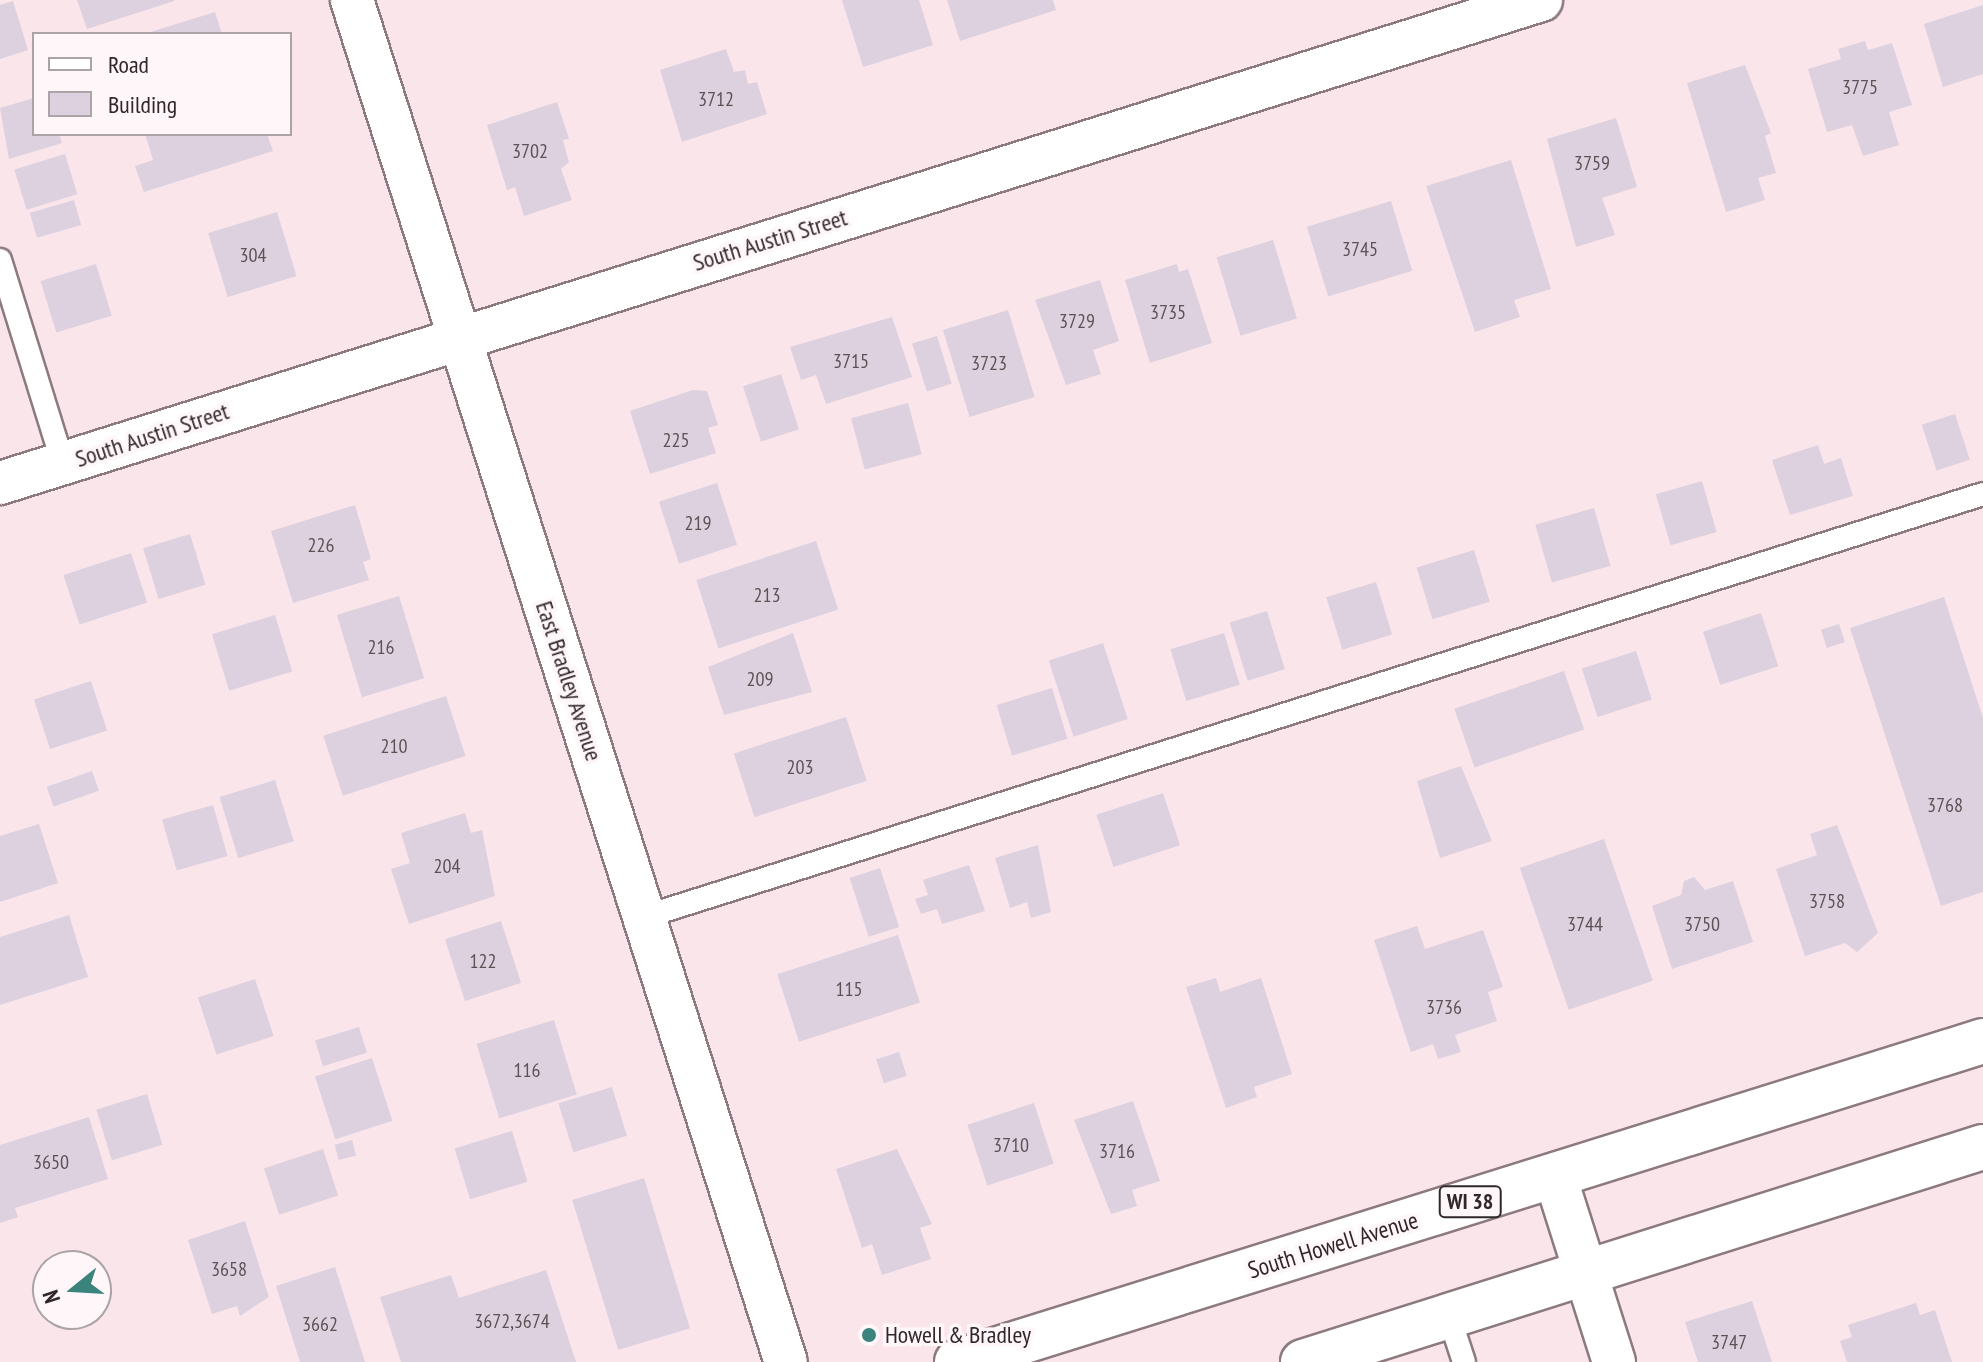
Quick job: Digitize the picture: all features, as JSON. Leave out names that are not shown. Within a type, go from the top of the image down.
[{"type":"main road","name":"South Howell Avenue","points":[[957,1362],[1983,1041]]},
{"type":"main road","points":[[1303,1362],[1587,1275],[1983,1147]]},
{"type":"street","name":"East Bradley Avenue","points":[[352,0],[786,1362]]},
{"type":"street","name":"South Austin Street","points":[[0,483],[1541,0]]},
{"type":"street","points":[[1555,1176],[1614,1362]]},
{"type":"lane","points":[[0,260],[63,463]]},
{"type":"lane","points":[[644,917],[1983,494]]},
{"type":"lane","points":[[1449,1316],[1464,1362]]},
{"type":"building","points":[[77,0],[174,0],[174,1],[87,29]]},
{"type":"building","points":[[842,0],[919,0],[933,45],[863,67]]},
{"type":"building","points":[[947,0],[1053,0],[1056,10],[960,41]]},
{"type":"building","points":[[13,1],[28,50],[0,59],[0,5]]},
{"type":"building","points":[[1983,5],[1983,74],[1943,87],[1924,24]]},
{"type":"building","points":[[215,12],[221,32],[150,32]]},
{"type":"building","points":[[1865,41],[1868,50],[1892,43],[1912,105],[1889,112],[1899,145],[1863,156],[1852,125],[1827,132],[1808,69],[1841,59],[1838,49]]},
{"type":"building","points":[[726,49],[734,72],[745,70],[748,84],[757,82],[767,114],[682,142],[660,70]]},
{"type":"building","points":[[1745,65],[1771,133],[1765,136],[1776,173],[1758,178],[1765,200],[1726,212],[1687,83]]},
{"type":"building","points":[[32,99],[32,136],[60,136],[62,143],[9,159],[0,108]]},
{"type":"building","points":[[557,102],[569,139],[563,140],[569,162],[561,169],[572,200],[524,216],[515,187],[507,190],[487,125]]},
{"type":"building","points":[[1616,118],[1637,187],[1602,198],[1615,235],[1576,247],[1547,139]]},
{"type":"building","points":[[146,136],[268,136],[273,151],[144,192],[135,166],[153,160]]},
{"type":"building","points":[[65,154],[77,194],[27,210],[14,169]]},
{"type":"building","points":[[1511,160],[1551,289],[1514,300],[1520,317],[1475,332],[1426,186]]},
{"type":"building","points":[[74,200],[81,225],[37,238],[30,213]]},
{"type":"building","points":[[1391,201],[1412,271],[1328,297],[1307,227]]},
{"type":"building","points":[[277,212],[297,276],[228,297],[208,233]]},
{"type":"building","points":[[1273,240],[1297,318],[1241,336],[1217,257]]},
{"type":"building","points":[[96,264],[112,316],[56,333],[41,281]]},
{"type":"building","points":[[1177,264],[1179,272],[1188,269],[1212,343],[1150,363],[1125,280]]},
{"type":"building","points":[[1100,280],[1119,341],[1093,350],[1101,374],[1066,385],[1035,300]]},
{"type":"building","points":[[1008,310],[1035,397],[970,417],[943,330]]},
{"type":"building","points":[[892,317],[912,377],[826,404],[816,375],[801,380],[790,347]]},
{"type":"building","points":[[937,336],[952,384],[927,391],[912,344]]},
{"type":"building","points":[[781,374],[799,429],[761,442],[743,386]]},
{"type":"building","points":[[693,390],[707,391],[718,425],[708,428],[716,453],[650,474],[630,411]]},
{"type":"building","points":[[908,403],[922,454],[865,469],[851,418]]},
{"type":"building","points":[[1955,414],[1970,460],[1937,470],[1922,425]]},
{"type":"building","points":[[1818,445],[1824,464],[1841,458],[1853,496],[1790,515],[1772,460]]},
{"type":"building","points":[[1702,481],[1717,532],[1670,545],[1656,494]]},
{"type":"building","points":[[717,483],[737,545],[679,564],[659,502]]},
{"type":"building","points":[[355,505],[371,559],[363,562],[369,580],[293,603],[271,531]]},
{"type":"building","points":[[1594,508],[1611,566],[1552,582],[1535,525]]},
{"type":"building","points":[[190,534],[205,585],[159,599],[143,548]]},
{"type":"building","points":[[816,541],[838,609],[718,648],[696,580]]},
{"type":"building","points":[[1474,550],[1490,602],[1432,619],[1417,568]]},
{"type":"building","points":[[131,553],[147,602],[80,624],[63,575]]},
{"type":"building","points":[[1376,582],[1392,635],[1342,650],[1326,597]]},
{"type":"building","points":[[399,596],[424,678],[362,697],[337,615]]},
{"type":"building","points":[[1944,597],[1983,718],[1983,892],[1941,906],[1850,628]]},
{"type":"building","points":[[1267,611],[1285,669],[1248,681],[1230,622]]},
{"type":"building","points":[[1761,613],[1778,666],[1720,685],[1703,632]]},
{"type":"building","points":[[275,615],[292,671],[229,691],[212,634]]},
{"type":"building","points":[[1839,624],[1845,642],[1827,648],[1821,630]]},
{"type":"building","points":[[793,633],[812,692],[724,715],[708,667]]},
{"type":"building","points":[[1224,633],[1240,685],[1186,701],[1170,649]]},
{"type":"building","points":[[1103,643],[1128,719],[1074,737],[1049,661]]},
{"type":"building","points":[[1636,651],[1652,700],[1598,717],[1582,669]]},
{"type":"building","points":[[1564,671],[1584,730],[1475,767],[1454,709]]},
{"type":"building","points":[[91,681],[107,730],[50,749],[34,700]]},
{"type":"building","points":[[1052,688],[1067,739],[1012,756],[997,705]]},
{"type":"building","points":[[446,696],[465,756],[343,796],[323,736]]},
{"type":"building","points":[[846,717],[867,781],[754,817],[734,753]]},
{"type":"building","points":[[1461,766],[1492,841],[1440,858],[1417,781]]},
{"type":"building","points":[[92,771],[99,791],[53,806],[47,787]]},
{"type":"building","points":[[275,780],[294,841],[238,858],[220,797]]},
{"type":"building","points":[[1163,793],[1180,845],[1113,867],[1096,815]]},
{"type":"building","points":[[213,805],[228,856],[177,871],[162,820]]},
{"type":"building","points":[[465,813],[471,833],[482,830],[495,896],[409,924],[391,869],[410,863],[401,833]]},
{"type":"building","points":[[39,824],[58,883],[0,902],[0,836]]},
{"type":"building","points":[[1837,825],[1878,933],[1857,952],[1845,943],[1805,956],[1776,869],[1817,855],[1810,834]]},
{"type":"building","points":[[1604,839],[1653,981],[1569,1010],[1520,868]]},
{"type":"building","points":[[1038,845],[1051,912],[1031,918],[1027,902],[1010,908],[995,858]]},
{"type":"building","points":[[969,865],[985,911],[942,924],[937,909],[921,914],[915,899],[928,895],[923,880]]},
{"type":"building","points":[[880,868],[899,927],[869,937],[850,878]]},
{"type":"building","points":[[1694,877],[1705,890],[1733,881],[1753,942],[1672,969],[1652,906],[1681,895],[1684,881]]},
{"type":"building","points":[[69,915],[88,977],[0,1005],[0,937]]},
{"type":"building","points":[[501,921],[521,983],[465,1001],[445,939]]},
{"type":"building","points":[[1417,926],[1425,949],[1483,930],[1503,987],[1488,992],[1497,1021],[1455,1035],[1461,1052],[1438,1059],[1433,1044],[1411,1052],[1374,940]]},
{"type":"building","points":[[898,935],[920,1003],[799,1042],[777,974]]},
{"type":"building","points":[[1216,978],[1220,992],[1261,978],[1292,1074],[1254,1087],[1257,1097],[1226,1108],[1186,987]]},
{"type":"building","points":[[255,979],[274,1036],[216,1055],[198,998]]},
{"type":"building","points":[[554,1020],[577,1095],[499,1118],[477,1044]]},
{"type":"building","points":[[359,1027],[367,1053],[323,1066],[315,1040]]},
{"type":"building","points":[[899,1052],[907,1076],[884,1083],[876,1059]]},
{"type":"building","points":[[372,1058],[392,1121],[335,1139],[315,1077]]},
{"type":"building","points":[[612,1087],[627,1136],[573,1152],[558,1103]]},
{"type":"building","points":[[147,1094],[162,1145],[112,1160],[96,1109]]},
{"type":"building","points":[[1133,1101],[1160,1181],[1132,1190],[1137,1206],[1111,1214],[1074,1120]]},
{"type":"building","points":[[1034,1103],[1054,1164],[987,1185],[967,1125]]},
{"type":"building","points":[[89,1117],[108,1179],[15,1208],[18,1217],[0,1223],[0,1145]]},
{"type":"building","points":[[512,1131],[527,1182],[470,1199],[455,1149]]},
{"type":"building","points":[[352,1140],[356,1155],[339,1160],[335,1145]]},
{"type":"building","points":[[323,1149],[338,1196],[279,1215],[264,1168]]},
{"type":"building","points":[[897,1149],[932,1224],[920,1228],[931,1259],[882,1275],[872,1244],[862,1248],[836,1169]]},
{"type":"building","points":[[644,1178],[690,1328],[618,1350],[572,1200]]},
{"type":"building","points":[[245,1221],[269,1297],[240,1316],[237,1306],[212,1314],[188,1240]]},
{"type":"building","points":[[335,1267],[365,1362],[300,1362],[276,1286]]},
{"type":"building","points":[[546,1270],[576,1362],[401,1362],[380,1297],[451,1275],[459,1298]]},
{"type":"building","points":[[1752,1301],[1772,1362],[1698,1362],[1685,1322]]},
{"type":"building","points":[[1916,1303],[1920,1315],[1935,1310],[1952,1362],[1847,1362],[1840,1341],[1852,1337],[1848,1325]]},
{"type":"place","name":"Howell & Bradley","points":[[869,1335]]}]
